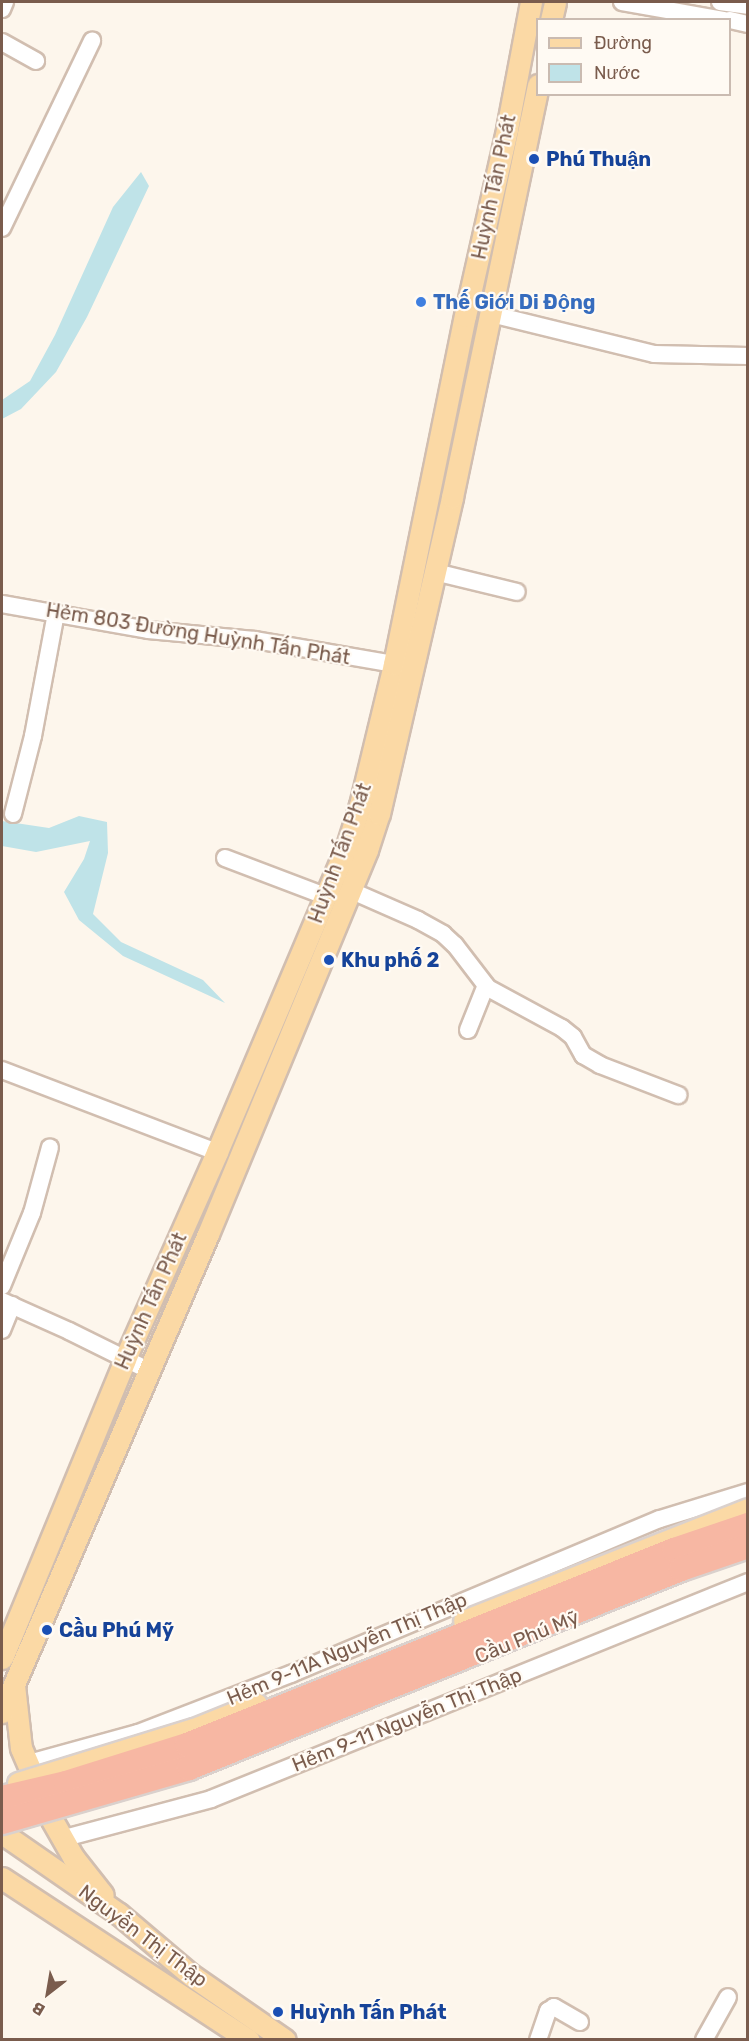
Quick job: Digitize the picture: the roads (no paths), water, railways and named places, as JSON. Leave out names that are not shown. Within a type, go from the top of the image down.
[{"type":"highway","name":"Cầu Phú Mỹ","points":[[2,1798],[66,1783],[187,1745],[674,1550],[747,1525]]},
{"type":"highway","name":"Cầu Phú Mỹ","points":[[2,1822],[189,1768],[681,1569],[747,1546]]},
{"type":"main road","name":"Huỳnh Tấn Phát","points":[[2,1712],[7,1680],[148,1370],[257,1117],[352,891],[379,814],[403,652],[465,316],[507,129],[531,2]]},
{"type":"main road","points":[[551,18],[555,2]]},
{"type":"main road","name":"Huỳnh Tấn Phát","points":[[2,1658],[125,1359],[217,1152],[325,896],[360,805],[403,652],[435,572],[536,90]]},
{"type":"main road","points":[[465,316],[490,314]]},
{"type":"main road","points":[[236,1107],[257,1117]]},
{"type":"main road","name":"Cầu Phú Mỹ","points":[[2,1786],[64,1770],[194,1729],[747,1509]]},
{"type":"main road","name":"Cầu Phú Mỹ","points":[[2,1831],[41,1822],[90,1804],[223,1763],[640,1591],[717,1560],[747,1552]]},
{"type":"main road","points":[[7,1680],[21,1748],[60,1839],[119,1914]]},
{"type":"main road","name":"Nguyễn Thị Thập","points":[[2,1831],[119,1914],[191,1975],[285,2040]]},
{"type":"main road","name":"Nguyễn Thị Thập","points":[[5,1883],[249,2040]]},
{"type":"main road","points":[[131,1962],[147,1939]]},
{"type":"street","points":[[2,9],[5,2]]},
{"type":"street","points":[[622,2],[713,18]]},
{"type":"street","points":[[720,2],[747,6]]},
{"type":"street","points":[[731,20],[747,24]]},
{"type":"street","points":[[2,228],[93,41]]},
{"type":"street","points":[[2,42],[36,61]]},
{"type":"street","points":[[490,314],[654,354],[747,356]]},
{"type":"street","points":[[435,572],[517,592]]},
{"type":"street","name":"Hẻm 803 Đường Huỳnh Tấn Phát","points":[[2,604],[148,630],[403,652]]},
{"type":"street","points":[[13,814],[33,736],[56,613]]},
{"type":"street","points":[[225,858],[325,896]]},
{"type":"street","points":[[352,891],[418,920],[443,934],[495,993],[562,1028],[573,1037],[583,1055],[600,1065],[678,1095]]},
{"type":"street","points":[[468,1030],[486,985]]},
{"type":"street","points":[[2,1070],[217,1152]]},
{"type":"street","points":[[2,1286],[32,1213],[50,1147]]},
{"type":"street","points":[[2,1330],[7,1303],[148,1370]]},
{"type":"street","name":"Hẻm 9-11A Nguyễn Thị Thập","points":[[29,1763],[149,1729],[291,1674],[660,1519],[747,1492]]},
{"type":"street","name":"Hẻm 9-11 Nguyễn Thị Thập","points":[[60,1839],[211,1799],[747,1582]]},
{"type":"street","points":[[705,2040],[728,1997]]},
{"type":"street","points":[[538,2040],[548,2011],[554,2007],[580,2022]]},
{"type":"water","points":[[141,172],[149,186],[87,317],[56,372],[21,409],[2,419],[2,400],[30,381],[55,335],[113,207]]},
{"type":"water","points":[[79,816],[107,822],[108,853],[93,914],[121,942],[203,980],[225,1003],[123,956],[79,920],[64,892],[84,859],[90,841],[36,852],[2,846],[2,821],[49,828]]},
{"type":"place","name":"Phú Thuận","points":[[534,159]]},
{"type":"place","name":"Thế Giới Di Động","points":[[421,302]]},
{"type":"place","name":"Khu phố 2","points":[[329,960]]},
{"type":"place","name":"Cầu Phú Mỹ","points":[[47,1630]]},
{"type":"place","name":"Huỳnh Tấn Phát","points":[[278,2012]]}]
